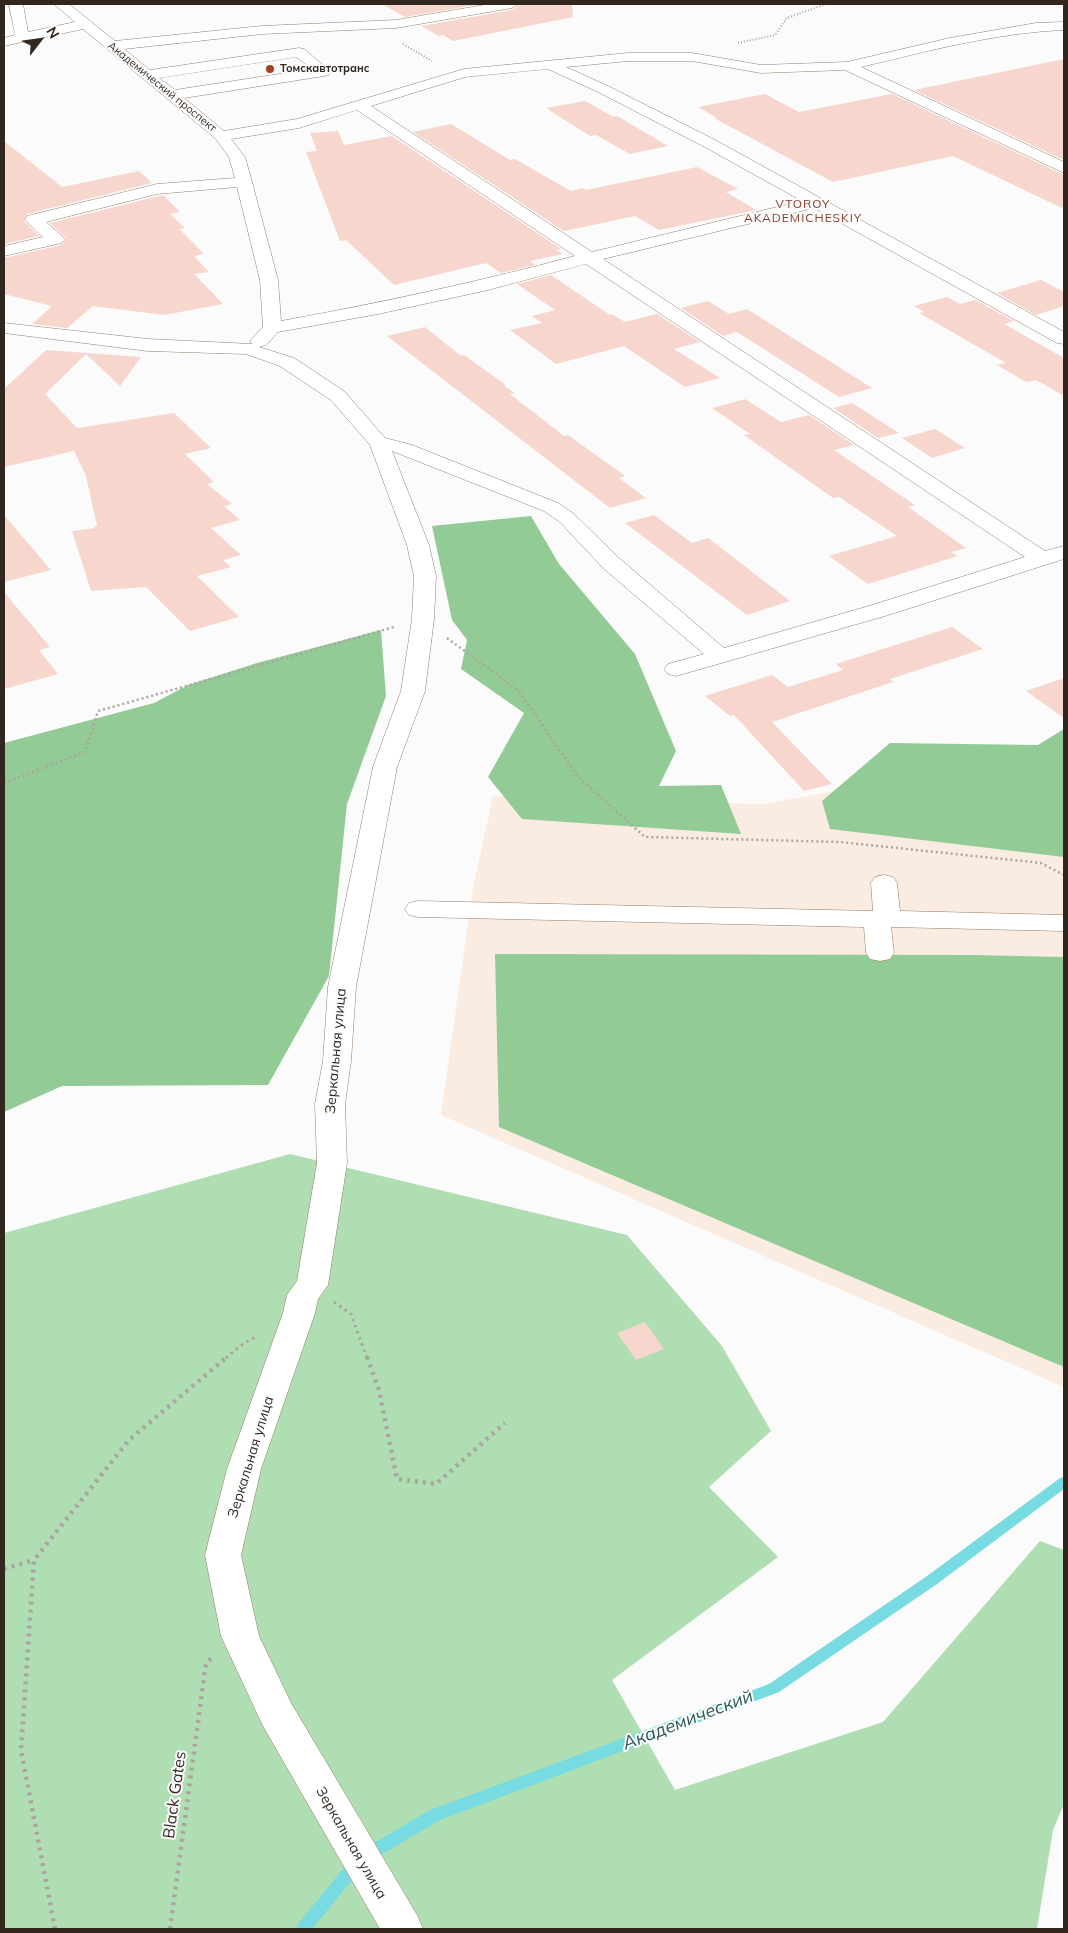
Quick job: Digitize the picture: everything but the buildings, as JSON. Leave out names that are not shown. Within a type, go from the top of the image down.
[{"type":"street","points":[[16,4],[21,34],[26,37]]},
{"type":"street","name":"Академический проспект","points":[[61,4],[221,136],[236,157],[269,280],[272,328]]},
{"type":"street","points":[[111,46],[262,30],[396,24],[512,4]]},
{"type":"street","points":[[4,42],[86,24]]},
{"type":"street","points":[[221,136],[299,123],[456,75],[628,56],[692,57],[761,69],[781,70],[847,66],[950,42],[1036,28],[1064,26]]},
{"type":"street","points":[[148,75],[299,52],[324,72],[172,96]]},
{"type":"street","points":[[244,60],[269,80]]},
{"type":"street","points":[[551,64],[555,68],[603,89],[710,142],[1064,339]]},
{"type":"street","points":[[847,66],[1064,168]]},
{"type":"street","points":[[358,104],[1042,559]]},
{"type":"street","points":[[4,251],[56,240],[33,220],[158,189],[244,182]]},
{"type":"street","points":[[248,349],[263,339],[272,328],[378,309],[488,286],[588,258],[818,202]]},
{"type":"street","points":[[1041,325],[1064,319]]},
{"type":"street","name":"Зеркальная улица","points":[[4,328],[148,345],[248,349],[287,362],[338,396],[379,444],[418,545],[425,576],[423,619],[413,691],[385,767],[342,986],[337,1061],[330,1104],[332,1163],[312,1285],[303,1295],[299,1313],[244,1469],[223,1555],[240,1636],[277,1714],[402,1929]]},
{"type":"street","points":[[379,444],[405,449],[551,507],[567,518],[611,563],[720,656]]},
{"type":"street","points":[[676,669],[877,611],[1064,552]]},
{"type":"street","points":[[880,953],[884,883]]},
{"type":"street","points":[[418,908],[1064,923]]},
{"type":"path","points":[[692,57],[721,46],[775,35],[788,18],[826,4]]},
{"type":"path","points":[[367,25],[390,36],[456,75]]},
{"type":"path","points":[[4,783],[85,752],[98,711],[423,619],[519,692],[577,776],[645,836],[840,842],[1041,863],[1064,875]]},
{"type":"path","points":[[312,1285],[350,1314],[380,1390],[396,1479],[436,1484],[505,1423]]},
{"type":"path","points":[[55,1929],[21,1750],[34,1560],[129,1440],[240,1346],[299,1313]]},
{"type":"path","points":[[4,1569],[34,1560]]},
{"type":"path","name":"Black Gates","points":[[170,1929],[206,1664]]},
{"type":"shaded area","points":[[1064,751],[1064,1387],[441,1115],[473,888],[493,796],[762,804]]},
{"type":"green space","points":[[531,516],[559,564],[635,654],[676,751],[659,786],[721,785],[741,834],[522,819],[488,777],[524,713],[461,669],[467,640],[452,620],[432,526]]},
{"type":"green space","points":[[381,630],[386,696],[347,804],[329,976],[268,1085],[62,1086],[4,1112],[4,743],[154,703],[188,685],[257,663]]},
{"type":"green space","points":[[1064,729],[1064,857],[830,829],[822,801],[890,743],[1038,745]]},
{"type":"green space","points":[[495,954],[974,955],[1064,957],[1064,1367],[499,1127]]},
{"type":"green space","points":[[290,1154],[627,1235],[722,1346],[771,1431],[709,1487],[778,1557],[612,1680],[675,1790],[883,1722],[1040,1541],[1064,1550],[1064,1804],[1053,1830],[1037,1929],[4,1929],[4,1233]]},
{"type":"waterway","name":"Академический","points":[[367,1855],[435,1815],[774,1688],[932,1580],[1064,1482]]},
{"type":"waterway","name":"Академический","points":[[303,1929],[356,1864]]},
{"type":"place","name":"Томскавтотранс","points":[[270,69]]},
{"type":"district","name":"VTOROY AKADEMICHESKIY","points":[[803,211]]}]
